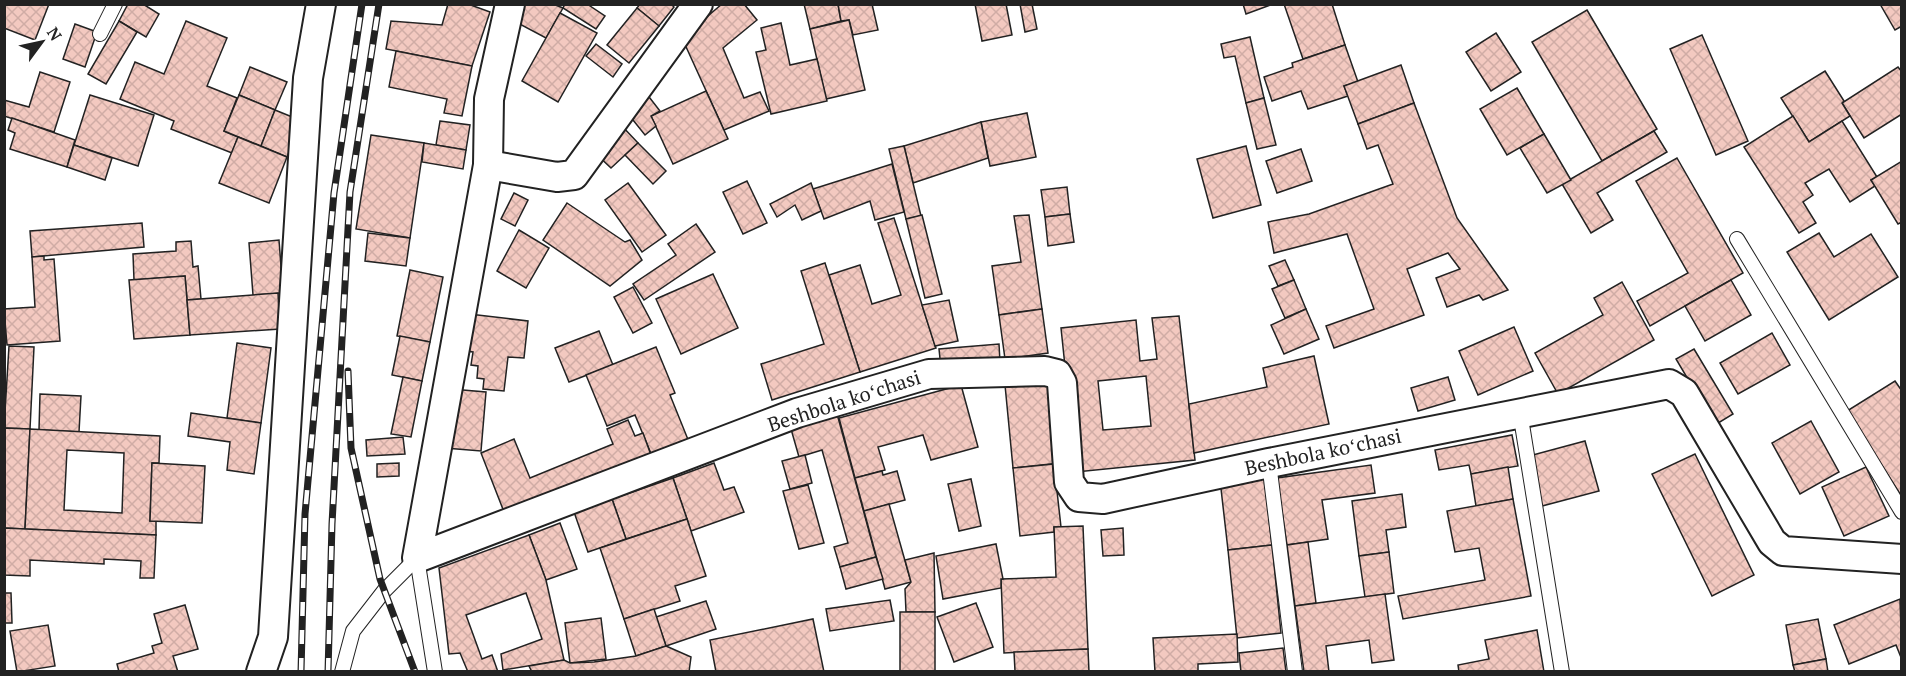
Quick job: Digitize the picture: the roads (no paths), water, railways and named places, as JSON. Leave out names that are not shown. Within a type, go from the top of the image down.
[{"type":"street","points":[[261,672],[273,637],[308,78],[321,4]]},
{"type":"street","points":[[417,558],[488,165],[489,99],[510,4]]},
{"type":"street","points":[[488,165],[557,177],[574,175],[698,4]]},
{"type":"street","name":"Beshbola koʻchasi","points":[[417,558],[797,413],[930,374],[1045,371],[1057,374],[1062,383],[1069,482],[1079,497],[1102,499],[1520,412],[1669,384],[1684,393],[1772,542],[1783,551],[1902,559]]},
{"type":"lane","points":[[100,34],[115,4]]},
{"type":"lane","points":[[1737,239],[1902,512]]},
{"type":"lane","points":[[1520,412],[1562,672]]},
{"type":"lane","points":[[1269,463],[1296,672]]},
{"type":"lane","points":[[342,672],[353,631],[384,591],[417,558]]},
{"type":"lane","points":[[417,558],[435,672]]},
{"type":"railway","points":[[301,672],[305,514],[334,193],[362,4]]},
{"type":"railway","points":[[328,672],[332,524],[350,192],[379,4]]},
{"type":"railway","points":[[348,371],[351,448],[380,579],[415,672]]}]
